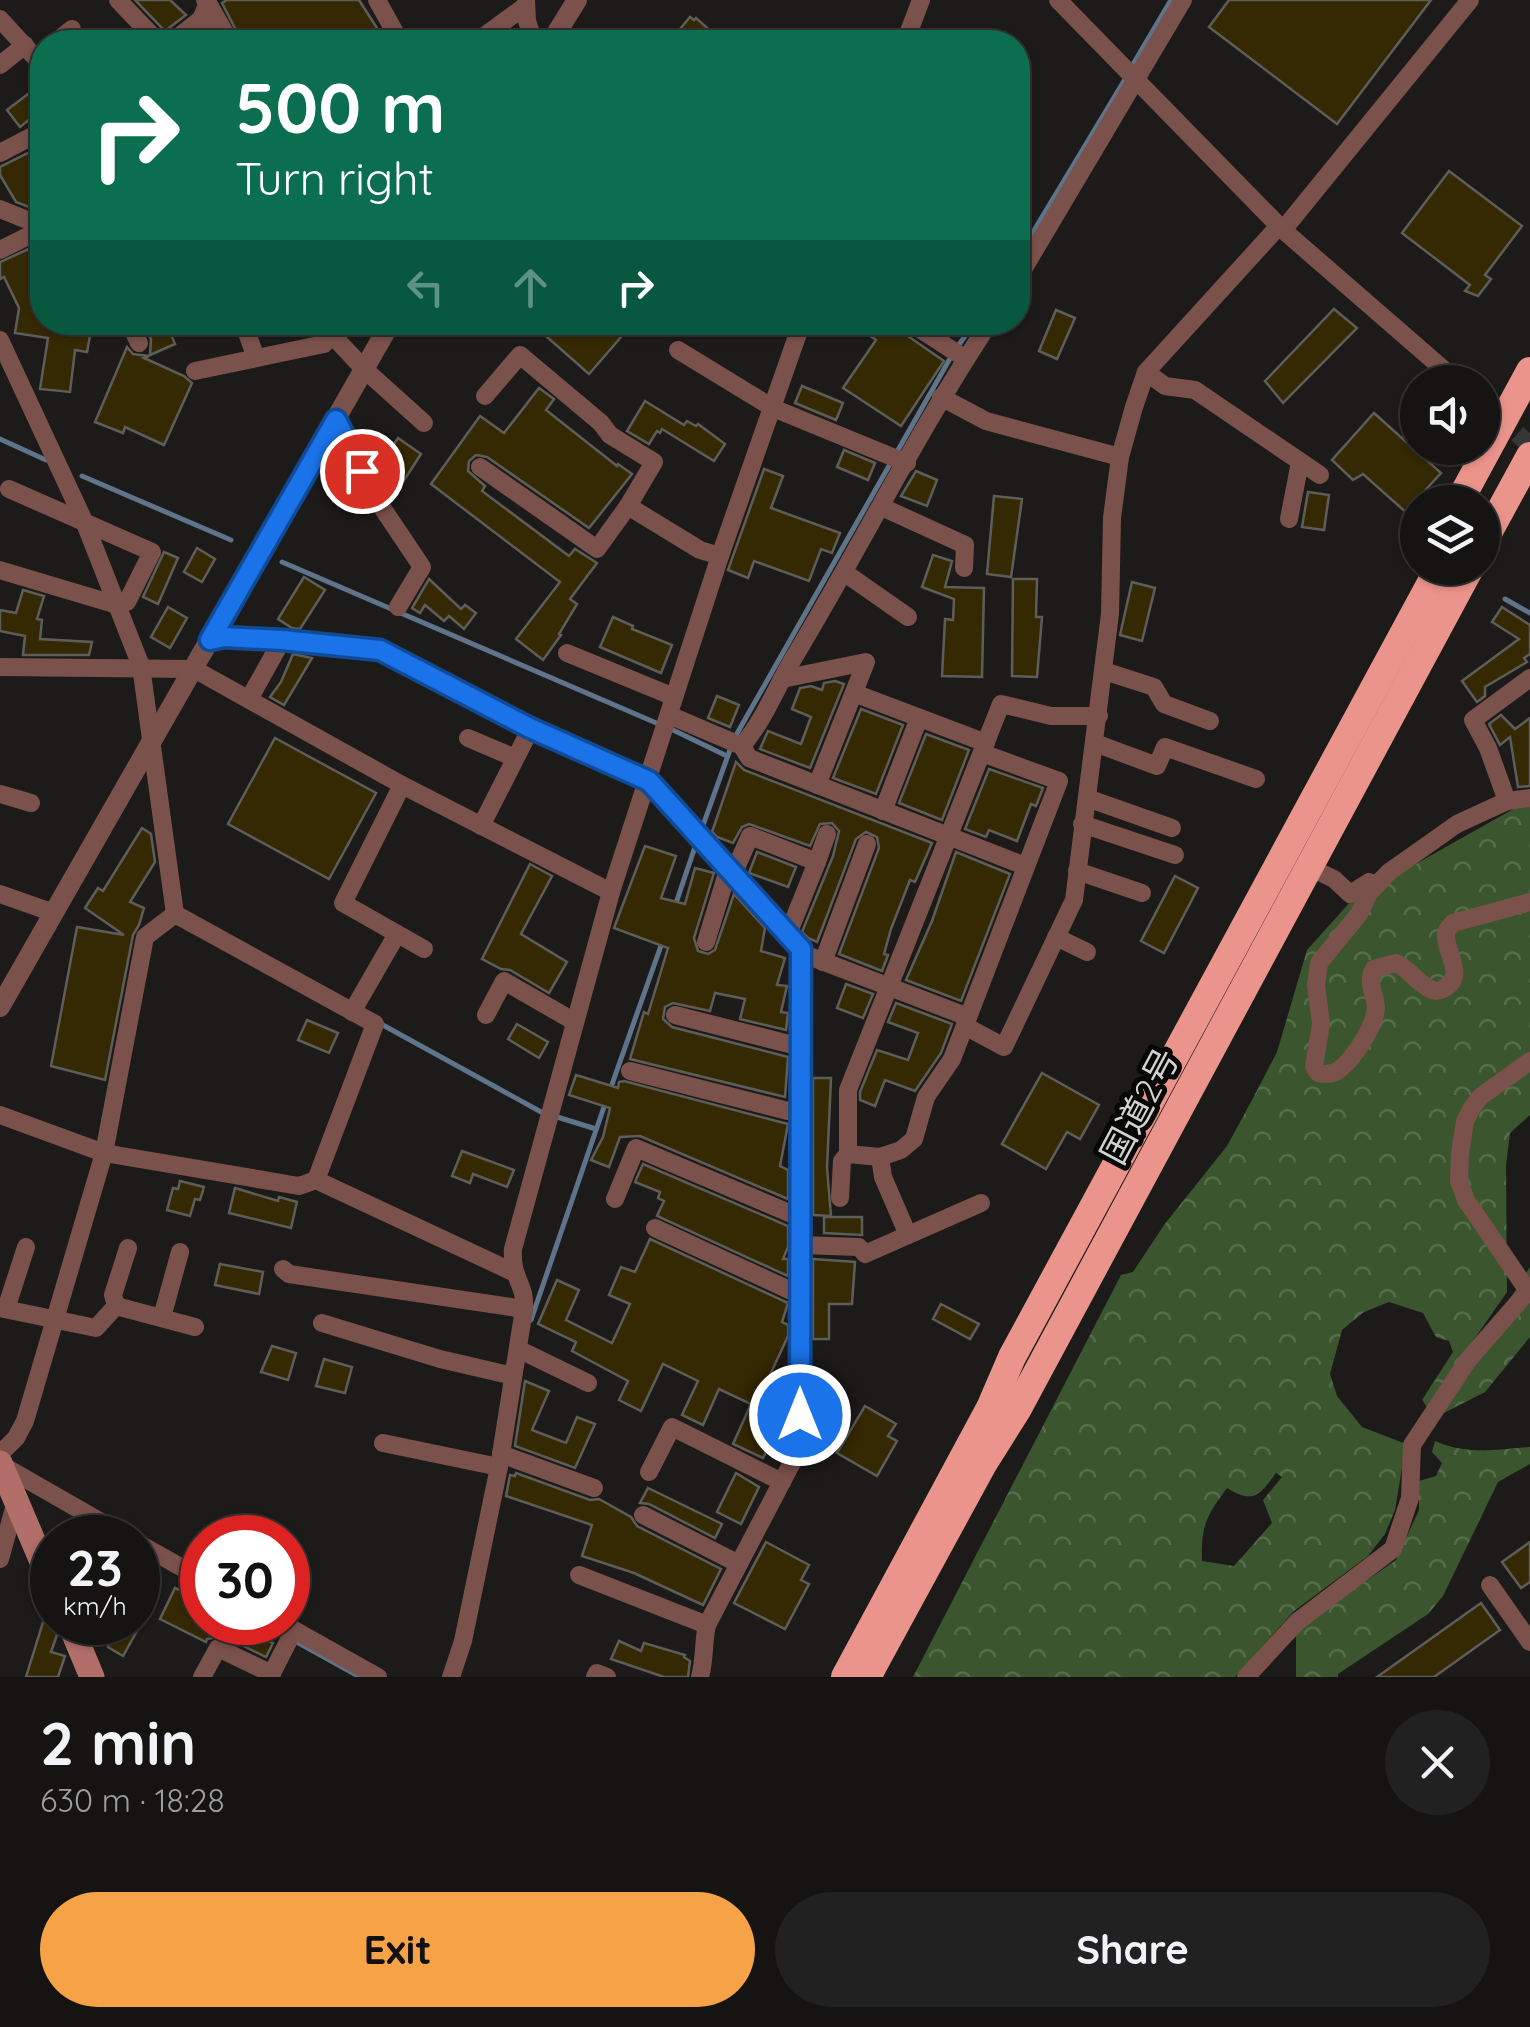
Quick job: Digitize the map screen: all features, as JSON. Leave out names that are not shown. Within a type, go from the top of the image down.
[{"type":"highway","points":[[1468,485],[1530,371]]},
{"type":"highway","points":[[1483,485],[1530,400]]},
{"type":"highway","points":[[1500,511],[1530,456]]},
{"type":"highway","points":[[1500,543],[1530,491]]},
{"type":"highway","points":[[1348,738],[1419,585]]},
{"type":"highway","name":"国道2号","points":[[845,1677],[990,1408],[1012,1357],[1348,738],[1455,585]]},
{"type":"highway","name":"国道2号","points":[[868,1677],[1311,868],[1458,585]]},
{"type":"highway","points":[[826,1677],[975,1408],[1012,1357]]},
{"type":"highway","points":[[888,1677],[998,1468],[1017,1410]]},
{"type":"main road","points":[[0,1464],[30,1534]]},
{"type":"main road","points":[[78,1645],[92,1677]]},
{"type":"street","points":[[118,0],[147,30]]},
{"type":"street","points":[[377,0],[394,30]]},
{"type":"street","points":[[558,30],[577,0]]},
{"type":"street","points":[[910,30],[921,0]]},
{"type":"street","points":[[1058,0],[1282,228],[1439,365]]},
{"type":"street","points":[[1030,256],[1131,73],[1183,0]]},
{"type":"street","points":[[210,640],[282,640],[380,650],[530,728],[649,781],[732,869],[801,953],[966,1022],[1004,1048],[1074,900],[1100,716],[1110,614],[1112,518],[1120,457],[1146,372],[1282,228],[1470,0]]},
{"type":"street","points":[[491,30],[525,3],[531,30]]},
{"type":"street","points":[[184,30],[205,8],[221,30]]},
{"type":"street","points":[[0,18],[30,49]]},
{"type":"street","points":[[0,65],[30,58]]},
{"type":"street","points":[[0,152],[30,137]]},
{"type":"street","points":[[0,209],[30,223]]},
{"type":"street","points":[[0,250],[30,234]]},
{"type":"street","points":[[135,335],[139,343]]},
{"type":"street","points":[[248,335],[256,358]]},
{"type":"street","points":[[332,335],[424,422]]},
{"type":"street","points":[[0,1007],[384,335]]},
{"type":"street","points":[[451,1677],[463,1642],[500,1460],[524,1309],[525,1293],[513,1272],[513,1249],[611,892],[720,556],[798,335]]},
{"type":"street","points":[[930,335],[966,358]]},
{"type":"street","points":[[742,746],[756,730],[908,463],[941,397],[981,335]]},
{"type":"street","points":[[0,340],[84,521],[141,666],[176,914]]},
{"type":"street","points":[[194,371],[324,344]]},
{"type":"street","points":[[678,350],[773,408],[908,463]]},
{"type":"street","points":[[480,466],[596,549],[654,462],[610,436],[520,355],[485,396]]},
{"type":"street","points":[[1146,372],[1165,386],[1196,390],[1320,475]]},
{"type":"street","points":[[941,397],[986,421],[1120,457]]},
{"type":"street","points":[[336,420],[375,497],[422,568],[398,607]]},
{"type":"street","points":[[1289,519],[1300,462]]},
{"type":"street","points":[[0,570],[117,605],[127,602],[152,552],[8,489]]},
{"type":"street","points":[[628,506],[700,550],[720,556]]},
{"type":"street","points":[[882,507],[965,545],[964,568]]},
{"type":"street","points":[[845,573],[908,617]]},
{"type":"street","points":[[253,692],[282,640]]},
{"type":"street","points":[[566,653],[668,717],[742,746],[748,758],[1025,866]]},
{"type":"street","points":[[782,679],[866,662],[817,785]]},
{"type":"street","points":[[0,667],[194,669],[402,786],[611,892]]},
{"type":"street","points":[[1104,671],[1154,687],[1164,704],[1210,721]]},
{"type":"street","points":[[1508,801],[1473,720],[1530,678]]},
{"type":"street","points":[[848,1154],[880,1157],[901,1150],[914,1138],[926,1097],[952,1059],[1059,781],[854,693]]},
{"type":"street","points":[[840,1198],[842,1161],[848,1154],[848,1090],[1001,704],[1051,716],[1100,716]]},
{"type":"street","points":[[884,811],[918,718]]},
{"type":"street","points":[[481,826],[530,728]]},
{"type":"street","points":[[468,738],[515,758]]},
{"type":"street","points":[[1095,743],[1158,766],[1165,747],[1256,779]]},
{"type":"street","points":[[402,786],[343,903],[424,950]]},
{"type":"street","points":[[0,794],[31,803]]},
{"type":"street","points":[[1086,798],[1172,828]]},
{"type":"street","points":[[1530,798],[1508,801],[1457,824],[1368,893],[1358,914],[1320,964],[1316,985],[1322,1024],[1314,1066],[1318,1073],[1328,1075],[1340,1069],[1373,1021],[1376,1006],[1370,978],[1374,969],[1396,963],[1431,990],[1439,991],[1454,978],[1455,966],[1446,939],[1447,930],[1454,923],[1530,902]]},
{"type":"street","points":[[1082,824],[1175,855]]},
{"type":"street","points":[[788,934],[827,834]]},
{"type":"street","points":[[706,942],[732,869],[750,836],[817,862]]},
{"type":"street","points":[[823,962],[867,844]]},
{"type":"street","points":[[1311,868],[1334,879],[1350,894],[1370,882],[1376,885]]},
{"type":"street","points":[[1077,871],[1142,893]]},
{"type":"street","points":[[0,894],[54,913]]},
{"type":"street","points":[[176,914],[374,1024],[316,1180]]},
{"type":"street","points":[[0,1454],[16,1438],[24,1422],[104,1153],[144,937],[176,914]]},
{"type":"street","points":[[352,1012],[397,934]]},
{"type":"street","points":[[1056,938],[1086,952]]},
{"type":"street","points":[[700,1677],[707,1626],[797,1453],[800,1439],[801,953]]},
{"type":"street","points":[[486,1016],[504,982],[575,1022]]},
{"type":"street","points":[[674,1015],[800,1047]]},
{"type":"street","points":[[1246,1677],[1298,1622],[1393,1550],[1410,1498],[1412,1444],[1468,1360],[1529,1290],[1466,1200],[1460,1168],[1465,1121],[1472,1108],[1480,1097],[1530,1061]]},
{"type":"street","points":[[630,1071],[800,1114]]},
{"type":"street","points":[[0,1114],[104,1153],[299,1186],[316,1180],[513,1272]]},
{"type":"street","points":[[615,1198],[636,1148],[801,1218]]},
{"type":"street","points":[[880,1157],[883,1177],[908,1235]]},
{"type":"street","points":[[800,1246],[859,1247],[865,1254],[981,1203]]},
{"type":"street","points":[[656,1228],[800,1296]]},
{"type":"street","points":[[26,1247],[3,1309],[96,1328],[116,1306]]},
{"type":"street","points":[[116,1306],[114,1295],[128,1248]]},
{"type":"street","points":[[162,1317],[180,1252]]},
{"type":"street","points":[[283,1269],[289,1274],[524,1309]]},
{"type":"street","points":[[116,1306],[195,1327]]},
{"type":"street","points":[[322,1323],[440,1359],[514,1376]]},
{"type":"street","points":[[518,1349],[588,1383]]},
{"type":"street","points":[[649,1472],[672,1427],[782,1482]]},
{"type":"street","points":[[384,1443],[500,1460],[594,1488]]},
{"type":"street","points":[[0,1464],[88,1515]]},
{"type":"street","points":[[0,1558],[16,1501]]},
{"type":"street","points":[[644,1515],[739,1564]]},
{"type":"street","points":[[579,1576],[707,1626]]},
{"type":"street","points":[[1490,1586],[1530,1642]]},
{"type":"street","points":[[310,1643],[372,1675]]},
{"type":"street","points":[[202,1677],[218,1648],[271,1676],[283,1645]]},
{"type":"street","points":[[595,1677],[598,1673],[607,1677]]},
{"type":"green space","points":[[1530,806],[1530,1115],[1510,1133],[1506,1165],[1507,1292],[1427,1407],[1422,1400],[1453,1352],[1449,1341],[1436,1337],[1423,1313],[1389,1302],[1364,1312],[1342,1330],[1330,1374],[1337,1396],[1362,1427],[1406,1444],[1395,1510],[1385,1534],[1368,1556],[1294,1611],[1235,1677],[913,1677],[1121,1275],[1133,1272],[1164,1225],[1227,1146],[1252,1100],[1277,1052],[1307,950],[1352,900],[1515,808]],"holes":[[[1276,1473],[1282,1477],[1263,1500],[1272,1523],[1234,1566],[1202,1561],[1206,1522],[1227,1488],[1243,1496],[1255,1495]]]},
{"type":"green space","points":[[1530,1267],[1530,1337],[1485,1392],[1436,1417]]},
{"type":"green space","points":[[1435,1441],[1470,1450],[1530,1447],[1530,1464],[1498,1482],[1443,1596],[1428,1614],[1338,1677],[1296,1677],[1296,1630],[1396,1560],[1419,1510],[1419,1481],[1436,1476],[1442,1463],[1432,1452]]},
{"type":"building","points":[[135,0],[170,0],[186,15],[164,30]]},
{"type":"building","points":[[359,0],[378,30],[236,30],[222,3]]},
{"type":"building","points":[[1229,0],[1431,0],[1337,124],[1209,27]]},
{"type":"building","points":[[690,17],[710,30],[681,30]]},
{"type":"building","points":[[28,94],[30,97],[30,119],[20,127],[7,110]]},
{"type":"building","points":[[30,152],[30,206],[16,202],[0,175],[0,167]]},
{"type":"building","points":[[1449,171],[1522,226],[1485,275],[1491,279],[1478,296],[1465,291],[1470,285],[1402,233]]},
{"type":"building","points":[[30,248],[30,335],[90,335],[87,352],[75,350],[70,392],[40,389],[48,338],[15,333],[19,308],[4,277],[0,279],[0,262]]},
{"type":"building","points":[[1334,309],[1357,328],[1283,403],[1265,381]]},
{"type":"building","points":[[1056,310],[1075,318],[1057,359],[1039,351]]},
{"type":"building","points":[[149,335],[171,335],[175,344],[150,355]]},
{"type":"building","points":[[545,335],[623,335],[589,374]]},
{"type":"building","points":[[869,335],[906,335],[944,361],[901,426],[843,388],[876,340]]},
{"type":"building","points":[[127,347],[133,354],[149,356],[144,358],[192,383],[164,445],[125,427],[123,433],[95,422]]},
{"type":"building","points":[[802,386],[843,403],[836,420],[795,403]]},
{"type":"building","points":[[539,388],[554,399],[546,410],[632,474],[589,528],[487,457],[476,455],[469,461],[468,471],[485,486],[482,491],[569,556],[575,549],[597,563],[570,599],[577,604],[543,660],[516,639],[560,582],[431,484],[480,416],[504,433]]},
{"type":"building","points":[[645,401],[684,425],[687,421],[698,424],[725,444],[714,461],[662,429],[649,444],[627,431]]},
{"type":"building","points":[[1374,413],[1400,436],[1400,465],[1432,465],[1441,473],[1430,485],[1400,485],[1400,507],[1363,474],[1353,480],[1332,460]]},
{"type":"building","points":[[398,438],[421,454],[401,485],[377,470]]},
{"type":"building","points":[[844,450],[875,463],[868,480],[837,467]]},
{"type":"building","points":[[764,469],[783,476],[771,508],[840,533],[832,553],[821,549],[809,581],[754,561],[748,578],[728,570]]},
{"type":"building","points":[[916,471],[937,480],[927,506],[901,496]]},
{"type":"building","points":[[1308,492],[1329,495],[1324,530],[1302,527]]},
{"type":"building","points":[[994,496],[1022,499],[1011,577],[987,574]]},
{"type":"building","points":[[197,548],[215,559],[202,582],[184,572]]},
{"type":"building","points":[[164,552],[178,558],[158,604],[143,597]]},
{"type":"building","points":[[933,555],[952,561],[945,587],[984,588],[982,677],[942,676],[945,619],[953,620],[954,599],[922,587]]},
{"type":"building","points":[[304,577],[325,590],[300,629],[292,628],[278,619]]},
{"type":"building","points":[[429,579],[461,609],[465,605],[476,613],[464,629],[449,616],[444,621],[425,605],[420,613],[412,608]]},
{"type":"building","points":[[1013,579],[1037,579],[1036,617],[1042,617],[1037,677],[1012,676]]},
{"type":"building","points":[[1132,582],[1155,588],[1142,641],[1120,635]]},
{"type":"building","points":[[23,590],[44,596],[37,619],[42,620],[40,639],[92,642],[89,655],[23,655],[25,636],[0,631],[0,610],[16,613]]},
{"type":"building","points":[[168,607],[187,618],[170,648],[151,637]]},
{"type":"building","points":[[1502,607],[1530,625],[1530,654],[1524,658],[1527,662],[1485,687],[1485,696],[1477,702],[1462,681],[1519,639],[1492,622]]},
{"type":"building","points":[[613,617],[672,645],[661,673],[600,647]]},
{"type":"building","points":[[293,654],[312,658],[284,705],[270,697]]},
{"type":"building","points":[[824,683],[844,684],[810,768],[760,749],[768,731],[801,744],[811,717],[792,709],[800,688],[822,690]]},
{"type":"building","points":[[717,696],[739,705],[730,727],[708,718]]},
{"type":"building","points":[[861,709],[903,725],[876,794],[833,778]]},
{"type":"building","points":[[1501,715],[1515,729],[1530,718],[1530,786],[1518,787],[1510,737],[1500,745],[1489,724]]},
{"type":"building","points":[[926,734],[969,750],[942,820],[899,803]]},
{"type":"building","points":[[275,738],[376,793],[329,879],[228,824]]},
{"type":"building","points":[[736,762],[744,770],[932,843],[915,882],[910,880],[891,929],[882,971],[839,954],[879,848],[877,837],[866,832],[856,839],[817,942],[808,938],[802,932],[839,831],[832,823],[820,824],[810,846],[749,824],[742,827],[733,843],[717,837],[712,832]]},
{"type":"building","points":[[989,769],[1043,788],[1036,806],[1031,804],[1017,841],[989,830],[986,837],[965,829]]},
{"type":"building","points":[[142,828],[151,834],[155,862],[130,902],[144,908],[133,935],[105,1080],[51,1066],[77,927],[124,935],[85,908],[98,888],[103,891]]},
{"type":"building","points":[[645,846],[676,856],[661,898],[685,904],[695,868],[714,873],[694,938],[698,951],[708,954],[715,950],[734,894],[765,928],[761,951],[785,958],[777,985],[787,986],[781,1012],[788,1013],[786,1030],[740,1019],[745,999],[715,993],[710,1011],[673,1003],[665,1007],[663,1019],[672,1027],[788,1057],[785,1097],[630,1059],[668,948],[614,928]]},
{"type":"building","points":[[757,852],[796,867],[788,887],[749,873]]},
{"type":"building","points":[[956,852],[1010,874],[961,1001],[906,980]]},
{"type":"building","points":[[530,864],[552,876],[521,934],[567,962],[549,993],[482,959]]},
{"type":"building","points":[[1175,876],[1198,888],[1164,953],[1141,941]]},
{"type":"building","points":[[846,984],[873,994],[863,1018],[837,1008]]},
{"type":"building","points":[[896,1003],[952,1024],[941,1053],[915,1091],[885,1080],[875,1106],[860,1100],[860,1092],[877,1050],[908,1060],[918,1033],[888,1022]]},
{"type":"building","points":[[307,1020],[338,1033],[329,1053],[298,1040]]},
{"type":"building","points":[[517,1024],[548,1042],[539,1058],[508,1039]]},
{"type":"building","points":[[1042,1073],[1099,1105],[1080,1139],[1067,1132],[1046,1169],[1002,1144]]},
{"type":"building","points":[[576,1075],[618,1088],[619,1082],[624,1081],[788,1124],[780,1166],[788,1170],[788,1199],[640,1136],[620,1137],[609,1167],[591,1160],[603,1137],[610,1108],[569,1095]]},
{"type":"building","points":[[813,1078],[831,1078],[827,1168],[831,1216],[813,1215]]},
{"type":"building","points":[[462,1151],[514,1170],[507,1187],[473,1174],[470,1183],[452,1176]]},
{"type":"building","points":[[643,1164],[788,1226],[788,1247],[783,1259],[788,1259],[788,1276],[657,1216],[664,1201],[658,1198],[660,1192],[635,1182]]},
{"type":"building","points":[[180,1181],[204,1187],[190,1216],[167,1210],[173,1188],[178,1189]]},
{"type":"building","points":[[235,1188],[278,1201],[279,1197],[297,1202],[291,1228],[229,1213]]},
{"type":"building","points":[[824,1217],[862,1217],[862,1235],[824,1233]]},
{"type":"building","points":[[650,1239],[788,1303],[782,1322],[788,1325],[788,1336],[765,1386],[780,1393],[769,1416],[780,1422],[763,1458],[733,1444],[751,1404],[719,1389],[703,1425],[682,1415],[698,1381],[663,1364],[641,1411],[619,1400],[628,1381],[572,1351],[576,1342],[538,1324],[557,1280],[579,1290],[566,1320],[612,1343],[630,1304],[609,1295],[621,1267],[635,1272]]},
{"type":"building","points":[[813,1259],[855,1262],[852,1304],[829,1304],[829,1339],[813,1339]]},
{"type":"building","points":[[220,1264],[263,1272],[259,1294],[215,1285]]},
{"type":"building","points":[[941,1304],[979,1324],[970,1339],[933,1319]]},
{"type":"building","points":[[272,1346],[296,1353],[288,1380],[261,1372]]},
{"type":"building","points":[[324,1359],[352,1367],[345,1393],[316,1386]]},
{"type":"building","points":[[525,1381],[549,1391],[532,1430],[566,1443],[577,1417],[595,1424],[575,1468],[515,1446]]},
{"type":"building","points":[[865,1406],[896,1424],[888,1436],[897,1441],[877,1476],[837,1453]]},
{"type":"building","points":[[516,1473],[590,1500],[599,1499],[631,1517],[637,1526],[721,1569],[703,1605],[634,1573],[582,1556],[592,1525],[506,1496],[510,1475]]},
{"type":"building","points":[[736,1473],[759,1487],[741,1524],[717,1512]]},
{"type":"building","points":[[648,1488],[722,1524],[715,1538],[640,1503]]},
{"type":"building","points":[[766,1542],[809,1565],[801,1580],[809,1584],[785,1629],[734,1603]]},
{"type":"building","points":[[1530,1542],[1530,1582],[1521,1588],[1502,1562]]},
{"type":"building","points":[[175,1588],[180,1590],[180,1629],[160,1619]]},
{"type":"building","points":[[1481,1603],[1500,1630],[1434,1677],[1377,1677]]},
{"type":"building","points":[[619,1641],[641,1651],[644,1643],[685,1655],[690,1661],[688,1677],[664,1677],[611,1659]]},
{"type":"building","points":[[36,1645],[53,1645],[51,1652],[65,1656],[58,1677],[26,1677]]},
{"type":"building","points":[[109,1645],[129,1645],[123,1656]]},
{"type":"building","points":[[241,1645],[272,1645],[266,1657]]},
{"type":"waterway","points":[[1132,66],[1171,0]]},
{"type":"waterway","points":[[1030,237],[1127,76]]},
{"type":"waterway","points":[[958,346],[966,335]]},
{"type":"waterway","points":[[735,737],[952,355]]},
{"type":"waterway","points":[[0,439],[46,460]]},
{"type":"waterway","points":[[82,476],[231,540]]},
{"type":"waterway","points":[[282,562],[661,725]]},
{"type":"waterway","points":[[1505,599],[1530,613]]},
{"type":"waterway","points":[[671,729],[727,756]]},
{"type":"waterway","points":[[701,831],[731,747]]},
{"type":"waterway","points":[[675,906],[697,841]]},
{"type":"waterway","points":[[610,1090],[663,940]]},
{"type":"waterway","points":[[381,1024],[543,1113]]},
{"type":"waterway","points":[[531,1320],[606,1101]]},
{"type":"waterway","points":[[554,1116],[596,1129]]},
{"type":"waterway","points":[[302,1645],[360,1677]]},
{"type":"tunnel","points":[[1500,419],[1530,445]]},
{"type":"route","points":[[362,471],[336,420],[210,640],[282,640],[380,650],[530,728],[649,781],[801,949],[800,1415]]}]
